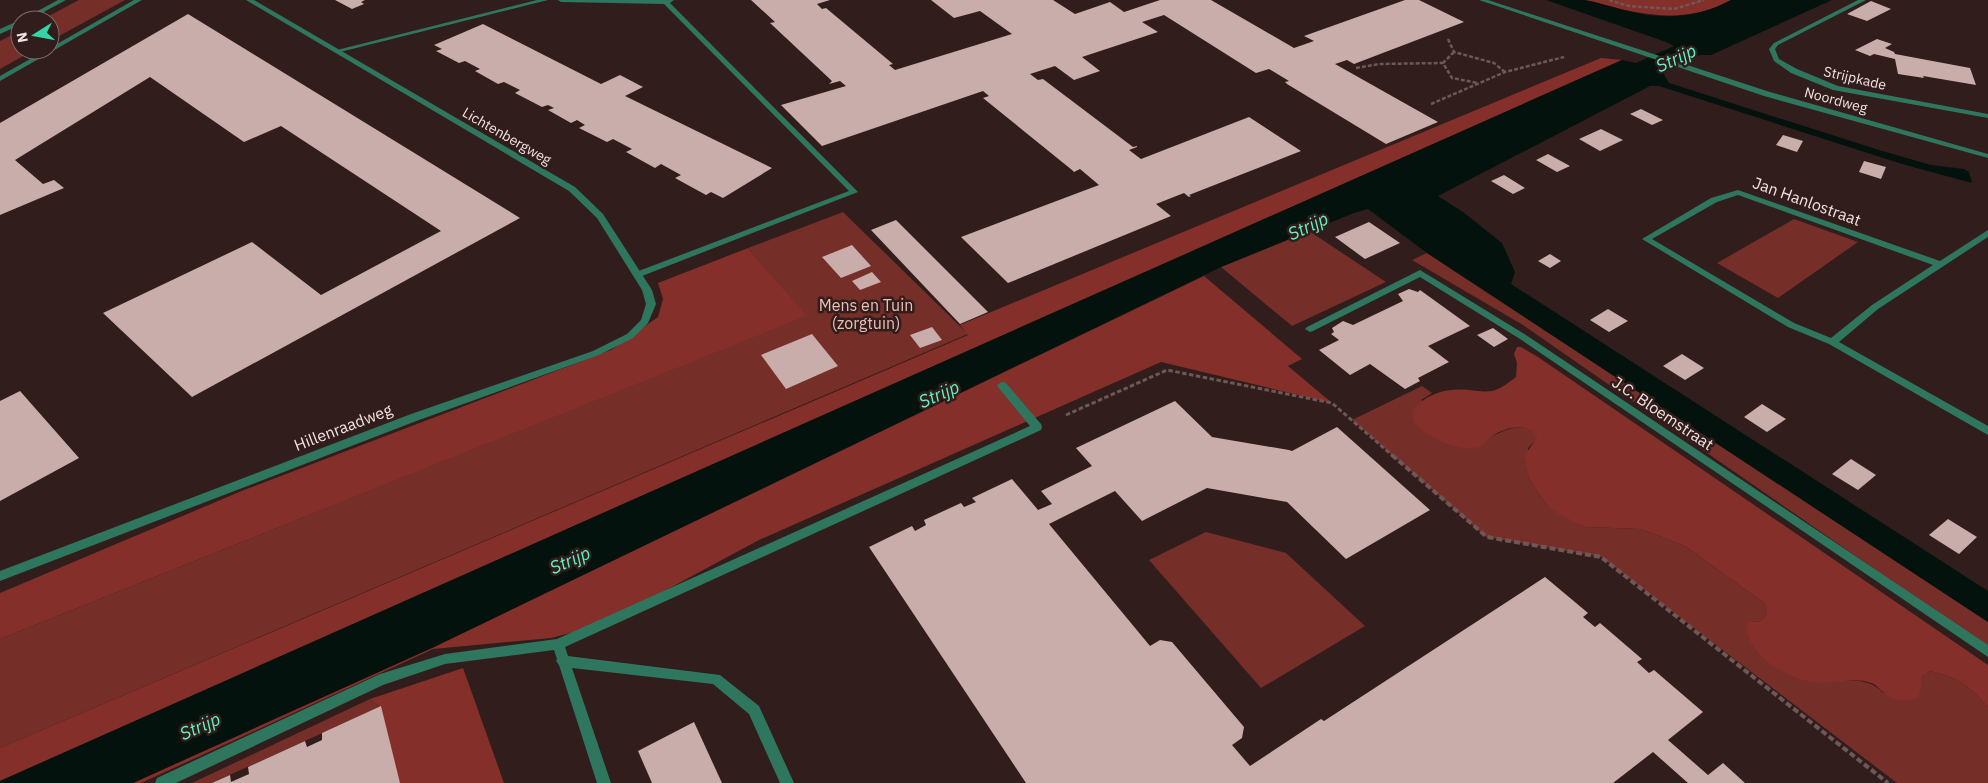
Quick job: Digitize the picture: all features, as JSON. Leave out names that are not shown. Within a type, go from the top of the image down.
[{"type":"street","points":[[43,10],[62,0]]},
{"type":"street","points":[[0,79],[139,0]]},
{"type":"street","name":"Lichtenbergweg","points":[[249,0],[572,189],[600,216],[639,274]]},
{"type":"street","points":[[336,51],[545,0]]},
{"type":"street","points":[[561,0],[668,1],[854,192],[639,274]]},
{"type":"street","points":[[1482,0],[1508,7]]},
{"type":"street","points":[[1494,0],[1508,7]]},
{"type":"street","name":"Strijpkade","points":[[1862,0],[1776,44],[1772,49],[1776,60],[1794,71],[1836,88],[1988,116]]},
{"type":"street","name":"Noordweg","points":[[1508,7],[1648,56],[1767,94],[1988,156]]},
{"type":"street","name":"Jan Hanlostraat","points":[[1940,264],[1738,192],[1714,200],[1646,239],[1791,326],[1832,342],[1988,431]]},
{"type":"street","points":[[1832,342],[1875,307],[1988,233]]},
{"type":"street","name":"Hillenraadweg","points":[[0,576],[415,417],[596,353],[630,336],[645,321],[650,304],[647,290],[639,274]]},
{"type":"street","name":"J.C. Bloemstraat","points":[[1310,329],[1420,274],[1523,337],[1988,652]]},
{"type":"street","points":[[162,783],[380,680],[446,659],[558,644],[1037,427],[1002,385]]},
{"type":"street","points":[[558,644],[562,661],[604,783]]},
{"type":"street","points":[[562,661],[716,679],[754,710],[787,783]]},
{"type":"path","points":[[1609,0],[1629,6],[1674,9],[1704,0]]},
{"type":"path","points":[[1448,39],[1454,52],[1494,63],[1505,72]]},
{"type":"path","points":[[1356,68],[1380,64],[1443,64],[1454,52]]},
{"type":"path","points":[[1431,104],[1505,72],[1562,58],[1567,54]]},
{"type":"path","points":[[1443,64],[1452,78],[1480,83]]},
{"type":"path","points":[[1037,427],[1167,370],[1332,403],[1487,537],[1601,558],[1888,783]]},
{"type":"green space","points":[[79,0],[125,0],[60,36],[60,10]]},
{"type":"green space","points":[[10,36],[10,60],[16,60],[0,69],[0,41]]},
{"type":"green space","name":"Mens en Tuin (zorgtuin)","points":[[843,212],[968,334],[0,748],[0,639],[806,316],[748,248]]},
{"type":"green space","points":[[1794,219],[1858,242],[1778,298],[1717,263]]},
{"type":"green space","points":[[1309,231],[1386,282],[1292,326],[1221,267]]},
{"type":"green space","points":[[1427,253],[1988,622],[1988,648],[1523,325],[1412,260]]},
{"type":"green space","points":[[1422,386],[1432,393],[1421,400],[1486,439],[1514,428],[1528,428],[1534,432],[1538,438],[1528,448],[1530,480],[1547,505],[1586,527],[1641,529],[1685,546],[1764,603],[1767,614],[1759,622],[1751,621],[1821,683],[1854,680],[1870,684],[1883,693],[1921,689],[1921,677],[1930,671],[1948,676],[1962,683],[1988,707],[1988,783],[1897,783],[1601,557],[1486,537],[1352,420]]},
{"type":"green space","points":[[1206,532],[1286,553],[1365,626],[1261,688],[1149,560]]},
{"type":"green space","points":[[370,699],[380,707],[212,783],[192,783]]},
{"type":"shaded area","points":[[1584,0],[1731,0],[1694,13],[1658,15],[1640,13]]},
{"type":"shaded area","points":[[1601,58],[1622,60],[0,781],[0,748],[968,335],[960,325]]},
{"type":"shaded area","points":[[748,248],[807,316],[0,639],[0,593],[244,490],[611,350],[658,317],[663,299],[658,283]]},
{"type":"shaded area","points":[[1204,276],[1302,359],[1288,366],[1332,403],[1161,362],[759,540],[601,625],[551,638],[433,649],[141,783],[133,783],[434,647]]},
{"type":"shaded area","points":[[1517,347],[1521,347],[1538,357],[1988,665],[1988,707],[1962,683],[1948,676],[1930,671],[1921,677],[1921,689],[1918,698],[1909,700],[1891,698],[1874,684],[1865,681],[1809,682],[1784,673],[1762,657],[1748,636],[1746,624],[1751,621],[1759,622],[1767,614],[1764,603],[1685,546],[1641,529],[1586,527],[1562,516],[1547,505],[1530,480],[1524,456],[1537,438],[1533,432],[1526,428],[1518,427],[1493,435],[1483,446],[1464,448],[1436,439],[1413,422],[1413,410],[1425,399],[1438,393],[1453,390],[1492,391],[1508,383],[1516,377],[1517,363],[1514,354]]},
{"type":"shaded area","points":[[463,668],[504,783],[399,783],[380,707],[370,699]]},
{"type":"water","name":"Strijp","points":[[1546,0],[1585,0],[1638,13],[1674,16],[1709,10],[1731,0],[1832,0],[1711,55],[1700,55],[1662,71],[1669,83],[1879,150],[1931,165],[1964,169],[1969,172],[1972,183],[1902,164],[1659,86],[1650,86],[1438,196],[1463,212],[1502,243],[1515,272],[1511,284],[1988,591],[1988,622],[1427,253],[1368,209],[1221,267],[434,647],[133,783],[0,783],[0,781],[1622,60],[1636,63],[1674,46]]},
{"type":"building","points":[[335,0],[365,0],[361,2],[364,4],[352,9]]},
{"type":"building","points":[[751,0],[830,0],[817,4],[822,9],[826,8],[893,64],[889,65],[895,70],[1012,34],[980,11],[954,18],[931,0],[1053,0],[1075,14],[1110,2],[1124,12],[1160,0],[1211,0],[1294,48],[1314,41],[1304,36],[1405,0],[1419,0],[1464,22],[1354,64],[1347,60],[1335,64],[1438,122],[1386,144],[1287,84],[1285,82],[1289,81],[1269,69],[1256,73],[1164,15],[1142,22],[1158,32],[1082,57],[1100,71],[1074,80],[1055,66],[1030,74],[1038,80],[1043,79],[1133,147],[1137,146],[1129,150],[1141,159],[1249,117],[1301,151],[1189,195],[1191,196],[1189,197],[1184,193],[1156,204],[1171,216],[1008,283],[961,237],[1099,185],[1080,169],[1074,172],[983,98],[989,96],[983,91],[822,146],[781,105],[846,86],[840,81],[829,84],[832,81],[770,23],[775,22]]},
{"type":"building","points":[[1871,1],[1891,9],[1867,21],[1847,14]]},
{"type":"building","points":[[188,14],[520,218],[192,397],[103,313],[252,242],[321,295],[441,231],[281,126],[244,142],[150,77],[15,160],[43,184],[54,180],[64,188],[0,215],[0,123]]},
{"type":"building","points":[[483,24],[601,84],[620,75],[643,87],[625,96],[772,168],[723,198],[711,192],[706,195],[675,178],[681,175],[661,164],[655,168],[626,152],[632,149],[613,139],[607,142],[579,128],[585,125],[577,120],[571,123],[548,110],[554,108],[548,105],[542,107],[515,93],[520,90],[504,82],[498,84],[475,71],[480,69],[465,61],[459,63],[436,51],[442,49],[434,45]]},
{"type":"building","points":[[1877,39],[1892,44],[1885,48],[1895,54],[1970,68],[1976,85],[1923,76],[1924,78],[1898,74],[1895,59],[1874,54],[1870,56],[1855,50]]},
{"type":"building","points":[[1641,109],[1663,120],[1652,125],[1630,114]]},
{"type":"building","points":[[1601,129],[1623,140],[1600,151],[1579,139]]},
{"type":"building","points":[[1783,135],[1803,141],[1797,152],[1776,145]]},
{"type":"building","points":[[1548,154],[1570,166],[1557,172],[1536,160]]},
{"type":"building","points":[[1864,161],[1886,167],[1881,179],[1859,172]]},
{"type":"building","points":[[1504,175],[1525,188],[1513,194],[1491,181]]},
{"type":"building","points":[[896,220],[988,312],[960,324],[871,230]]},
{"type":"building","points":[[1369,222],[1400,243],[1365,259],[1335,237]]},
{"type":"building","points":[[852,245],[871,266],[841,278],[822,257]]},
{"type":"building","points":[[1550,254],[1561,261],[1550,268],[1538,261]]},
{"type":"building","points":[[872,272],[881,282],[860,290],[852,281]]},
{"type":"building","points":[[1409,289],[1418,292],[1420,290],[1470,326],[1428,346],[1449,362],[1418,378],[1420,381],[1405,389],[1370,364],[1350,375],[1319,350],[1339,340],[1331,334],[1334,332],[1332,328],[1343,321],[1353,325],[1403,301],[1398,294]]},
{"type":"building","points":[[1608,309],[1628,321],[1609,332],[1590,320]]},
{"type":"building","points":[[932,327],[942,340],[920,348],[910,335]]},
{"type":"building","points":[[1493,328],[1508,339],[1494,347],[1477,335]]},
{"type":"building","points":[[812,334],[838,366],[786,389],[761,355]]},
{"type":"building","points":[[1682,354],[1704,368],[1685,380],[1663,366]]},
{"type":"building","points":[[20,391],[79,458],[0,501],[0,401]]},
{"type":"building","points":[[1175,401],[1212,437],[1292,451],[1337,427],[1430,510],[1346,559],[1287,502],[1207,488],[1142,521],[1115,491],[1049,524],[1150,646],[1160,640],[1172,642],[1244,727],[1242,738],[1232,745],[1250,766],[1321,719],[1324,721],[1545,577],[1588,613],[1583,617],[1595,627],[1600,623],[1642,659],[1637,662],[1649,673],[1654,670],[1703,712],[1668,740],[1708,775],[1723,763],[1745,783],[1688,783],[1653,752],[1613,783],[1026,783],[869,547],[912,526],[915,531],[926,525],[924,520],[961,503],[964,507],[976,502],[972,498],[1012,479],[1038,510],[1052,504],[1041,491],[1092,466],[1076,448]]},
{"type":"building","points":[[1762,404],[1786,419],[1767,432],[1744,417]]},
{"type":"building","points":[[1851,459],[1876,475],[1858,490],[1832,474]]},
{"type":"building","points":[[1948,519],[1977,537],[1959,554],[1929,535]]},
{"type":"building","points":[[381,706],[400,783],[212,783],[230,775],[231,782],[249,774],[248,767],[305,741],[307,747],[322,740],[322,733]]},
{"type":"building","points":[[694,722],[722,783],[652,783],[638,751]]}]
